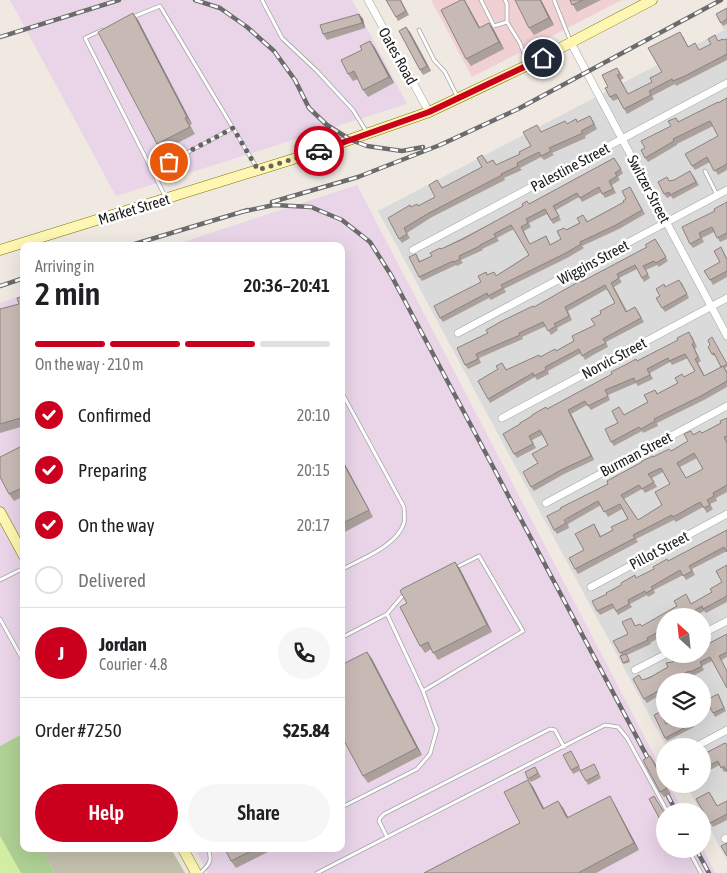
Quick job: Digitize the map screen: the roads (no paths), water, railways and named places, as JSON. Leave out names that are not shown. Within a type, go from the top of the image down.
[{"type":"main road","name":"Market Street","points":[[26,242],[258,170],[429,112],[528,65],[645,2]]},
{"type":"main road","name":"Market Street","points":[[0,250],[20,244]]},
{"type":"main road","points":[[0,512],[20,549]]},
{"type":"main road","points":[[185,852],[196,873]]},
{"type":"street","name":"Oates Road","points":[[368,0],[429,112]]},
{"type":"street","name":"Switzer Street","points":[[571,43],[727,336]]},
{"type":"street","name":"Palestine Street","points":[[414,250],[727,83]]},
{"type":"street","name":"Wiggins Street","points":[[458,333],[727,190]]},
{"type":"street","name":"Norvic Street","points":[[502,418],[727,298]]},
{"type":"street","name":"Burman Street","points":[[546,503],[727,406]]},
{"type":"street","name":"Pillot Street","points":[[590,587],[727,514]]},
{"type":"street","points":[[711,629],[727,621]]},
{"type":"street","points":[[635,670],[656,659]]},
{"type":"street","points":[[711,739],[727,730]]},
{"type":"lane","points":[[262,0],[282,38],[317,70],[353,110],[368,134]]},
{"type":"lane","points":[[481,0],[494,26],[507,22]]},
{"type":"lane","points":[[506,0],[508,4],[507,22],[520,43],[528,65]]},
{"type":"lane","points":[[554,0],[571,43]]},
{"type":"lane","points":[[127,20],[160,6],[258,170]]},
{"type":"lane","points":[[110,27],[85,38],[167,199]]},
{"type":"lane","points":[[419,30],[434,60],[445,72],[458,99]]},
{"type":"lane","points":[[153,171],[233,128]]},
{"type":"lane","points":[[705,171],[718,195]]},
{"type":"lane","points":[[345,398],[404,507],[404,522],[398,535],[388,544],[345,568]]},
{"type":"lane","points":[[423,691],[523,631],[480,556],[447,572]]},
{"type":"lane","points":[[0,580],[20,570]]},
{"type":"lane","points":[[345,636],[387,614],[406,591]]},
{"type":"lane","points":[[345,805],[417,768],[430,754],[437,729],[423,691],[387,614]]},
{"type":"lane","points":[[0,619],[20,655]]},
{"type":"lane","points":[[317,873],[605,725],[618,728],[627,738],[663,803]]},
{"type":"lane","points":[[386,837],[379,821],[384,814],[541,733],[550,729],[555,730],[564,747]]},
{"type":"lane","points":[[200,873],[208,866],[211,860],[209,852]]},
{"type":"lane","points":[[693,858],[701,873]]},
{"type":"railway","points":[[0,37],[119,0]]},
{"type":"railway","points":[[195,0],[220,8],[247,27],[274,51],[295,80],[309,108],[327,125],[351,140],[367,146],[402,151],[423,147]]},
{"type":"railway","points":[[272,202],[358,177],[440,145],[518,109],[721,0]]},
{"type":"railway","points":[[241,212],[274,205],[311,207],[342,220],[370,242],[391,275],[672,803]]},
{"type":"railway","points":[[141,242],[248,210]]},
{"type":"railway","points":[[0,286],[20,279]]},
{"type":"railway","points":[[701,858],[709,873]]}]
